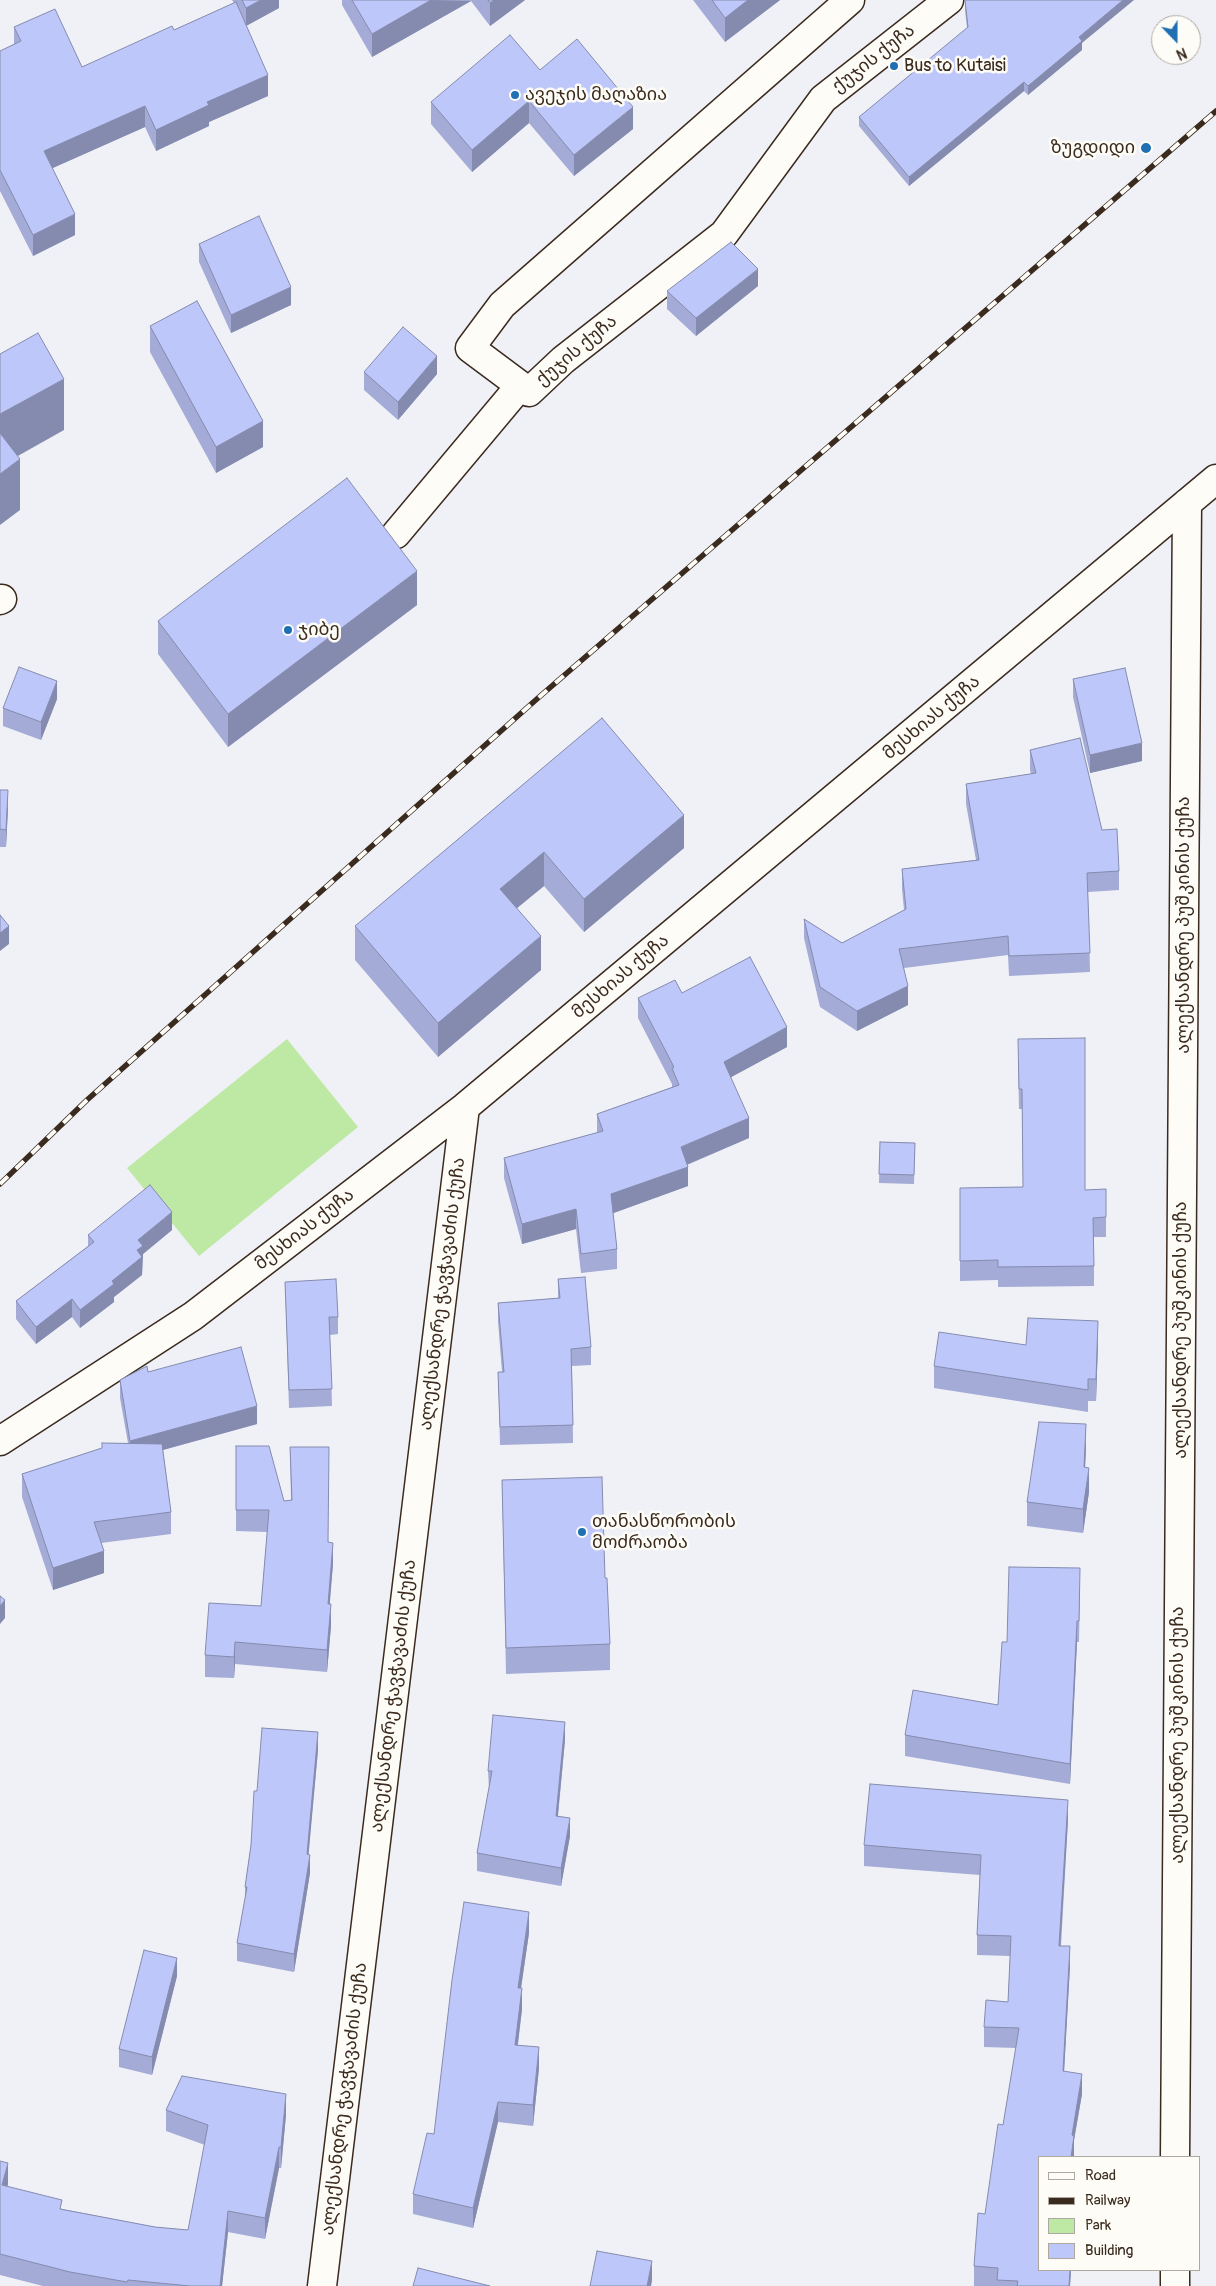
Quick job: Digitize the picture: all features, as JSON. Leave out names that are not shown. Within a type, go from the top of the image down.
[{"type":"street","name":"ქუჯის ქუჩა","points":[[850,0],[502,305],[470,348],[529,392],[563,360],[724,234],[823,99],[941,2]]},
{"type":"street","points":[[396,534],[520,386]]},
{"type":"street","name":"მესხიას ქუჩა","points":[[0,1441],[193,1316],[465,1107],[1216,479]]},
{"type":"street","name":"ალექსანდრე პუშკინის ქუჩა","points":[[1175,2156],[1187,504]]},
{"type":"street","name":"ალექსანდრე ჭავჭავაძის ქუჩა","points":[[322,2286],[465,1107]]},
{"type":"street","points":[[1174,2286],[1175,2271]]},
{"type":"green space","points":[[287,1039],[358,1127],[199,1256],[127,1168]]},
{"type":"building","points":[[242,0],[261,0],[246,8]]},
{"type":"building","points":[[352,0],[431,0],[372,34]]},
{"type":"building","points":[[712,0],[748,0],[725,18]]},
{"type":"building","name":"ზუგდიდი","points":[[965,0],[1123,0],[1079,37],[1082,41],[1028,86],[1024,82],[909,177],[859,117],[968,27]]},
{"type":"building","points":[[236,2],[268,75],[207,102],[209,105],[156,130],[145,106],[44,151],[75,214],[33,235],[0,170],[0,51],[21,41],[14,27],[55,9],[82,67],[172,26],[174,30]]},
{"type":"building","points":[[510,35],[540,70],[577,39],[633,107],[574,155],[529,101],[472,150],[431,102]]},
{"type":"building","points":[[259,216],[291,287],[231,315],[199,244]]},
{"type":"building","points":[[731,242],[758,269],[696,318],[667,291]]},
{"type":"building","points":[[197,301],[263,421],[216,447],[150,326]]},
{"type":"building","points":[[403,327],[437,356],[398,402],[364,372]]},
{"type":"building","points":[[38,333],[64,379],[0,414],[0,354]]},
{"type":"building","points":[[0,433],[20,459],[0,474]]},
{"type":"building","name":"ჯიბე","points":[[347,478],[417,571],[228,714],[158,621]]},
{"type":"building","points":[[19,667],[57,681],[41,722],[3,708]]},
{"type":"building","points":[[1125,668],[1142,743],[1090,755],[1073,679]]},
{"type":"building","points":[[602,718],[684,815],[584,899],[544,852],[500,889],[541,936],[438,1023],[355,926]]},
{"type":"building","points":[[1080,738],[1102,830],[1117,829],[1119,871],[1087,873],[1090,953],[1009,956],[1008,936],[899,949],[908,986],[857,1011],[820,987],[804,919],[842,943],[906,909],[902,869],[979,860],[966,784],[1036,773],[1030,750]]},
{"type":"building","points":[[0,790],[8,790],[6,830],[0,829]]},
{"type":"building","points":[[0,915],[9,926],[0,933]]},
{"type":"building","points":[[750,957],[787,1027],[724,1062],[749,1118],[681,1147],[688,1167],[611,1194],[617,1249],[581,1254],[576,1209],[522,1224],[504,1158],[603,1131],[597,1114],[679,1085],[672,1068],[674,1067],[638,998],[675,980],[682,993]]},
{"type":"building","points":[[1085,1038],[1085,1190],[1106,1189],[1106,1217],[1093,1218],[1094,1266],[998,1267],[998,1260],[960,1261],[960,1188],[1023,1187],[1022,1089],[1019,1089],[1018,1039]]},
{"type":"building","points":[[880,1142],[915,1143],[914,1175],[879,1174]]},
{"type":"building","points":[[150,1185],[172,1212],[138,1240],[143,1246],[137,1250],[142,1257],[112,1281],[114,1284],[80,1310],[72,1299],[36,1327],[16,1301],[94,1242],[88,1235]]},
{"type":"building","points":[[585,1277],[591,1347],[571,1349],[573,1425],[500,1427],[498,1372],[504,1372],[498,1303],[560,1298],[558,1279]]},
{"type":"building","points":[[336,1279],[338,1317],[329,1317],[332,1389],[289,1390],[285,1282]]},
{"type":"building","points":[[1028,1318],[1098,1321],[1096,1379],[1088,1379],[1088,1390],[934,1366],[939,1332],[1026,1345]]},
{"type":"building","points":[[241,1347],[257,1406],[130,1441],[120,1380],[147,1366],[148,1372]]},
{"type":"building","points":[[1039,1422],[1086,1424],[1084,1467],[1089,1468],[1083,1509],[1027,1502]]},
{"type":"building","points":[[102,1443],[162,1444],[171,1512],[94,1522],[104,1551],[53,1568],[22,1474],[102,1448]]},
{"type":"building","points":[[236,1446],[269,1446],[284,1501],[292,1500],[290,1447],[329,1447],[328,1542],[333,1543],[328,1604],[331,1604],[327,1650],[235,1642],[234,1657],[205,1655],[209,1603],[261,1606],[269,1510],[236,1510]]},
{"type":"building","points":[[602,1477],[605,1578],[607,1578],[610,1644],[506,1648],[502,1480]]},
{"type":"building","points":[[1009,1567],[1080,1568],[1079,1621],[1077,1621],[1070,1764],[905,1735],[913,1690],[998,1705],[1002,1642],[1007,1642]]},
{"type":"building","points":[[0,1596],[5,1600],[0,1606]]},
{"type":"building","points":[[493,1715],[565,1722],[556,1816],[570,1818],[561,1868],[477,1853],[492,1771],[488,1771]]},
{"type":"building","points":[[262,1728],[318,1732],[307,1854],[310,1855],[294,1954],[237,1943],[247,1887],[245,1887],[251,1845],[254,1791],[257,1791]]},
{"type":"building","points":[[870,1784],[1068,1800],[1059,1946],[1070,1946],[1063,2071],[1082,2074],[1072,2135],[1074,2136],[1071,2156],[1038,2156],[1038,2271],[1070,2271],[1069,2286],[1017,2286],[1018,2281],[997,2280],[998,2268],[974,2266],[978,2213],[985,2214],[998,2124],[1003,2125],[1019,2028],[984,2027],[986,2000],[1008,2002],[1011,1936],[977,1935],[981,1855],[864,1845]]},
{"type":"building","points":[[464,1902],[529,1912],[518,1988],[522,1988],[515,2045],[539,2047],[533,2105],[498,2102],[473,2208],[413,2194],[427,2133],[434,2134],[452,1980]]},
{"type":"building","points":[[144,1950],[177,1958],[152,2057],[119,2049]]},
{"type":"building","points":[[182,2076],[286,2094],[281,2147],[279,2147],[265,2218],[228,2211],[220,2286],[190,2286],[128,2280],[127,2282],[70,2272],[0,2254],[0,2161],[8,2163],[2,2185],[62,2200],[60,2209],[155,2227],[188,2230],[208,2125],[166,2110]]},
{"type":"building","points":[[597,2251],[652,2261],[647,2286],[590,2286]]},
{"type":"building","points":[[418,2268],[490,2286],[413,2286]]},
{"type":"railway","points":[[0,1184],[87,1100],[538,698],[1216,111]]},
{"type":"place","name":"Bus to Kutaisi","points":[[894,66]]},
{"type":"place","name":"ავეჯის მაღაზია","points":[[515,95]]},
{"type":"place","name":"ზუგდიდი","points":[[1146,148]]},
{"type":"place","name":"ჯიბე","points":[[288,630]]},
{"type":"place","name":"თანასწორობის მოძრაობა","points":[[582,1532]]}]
